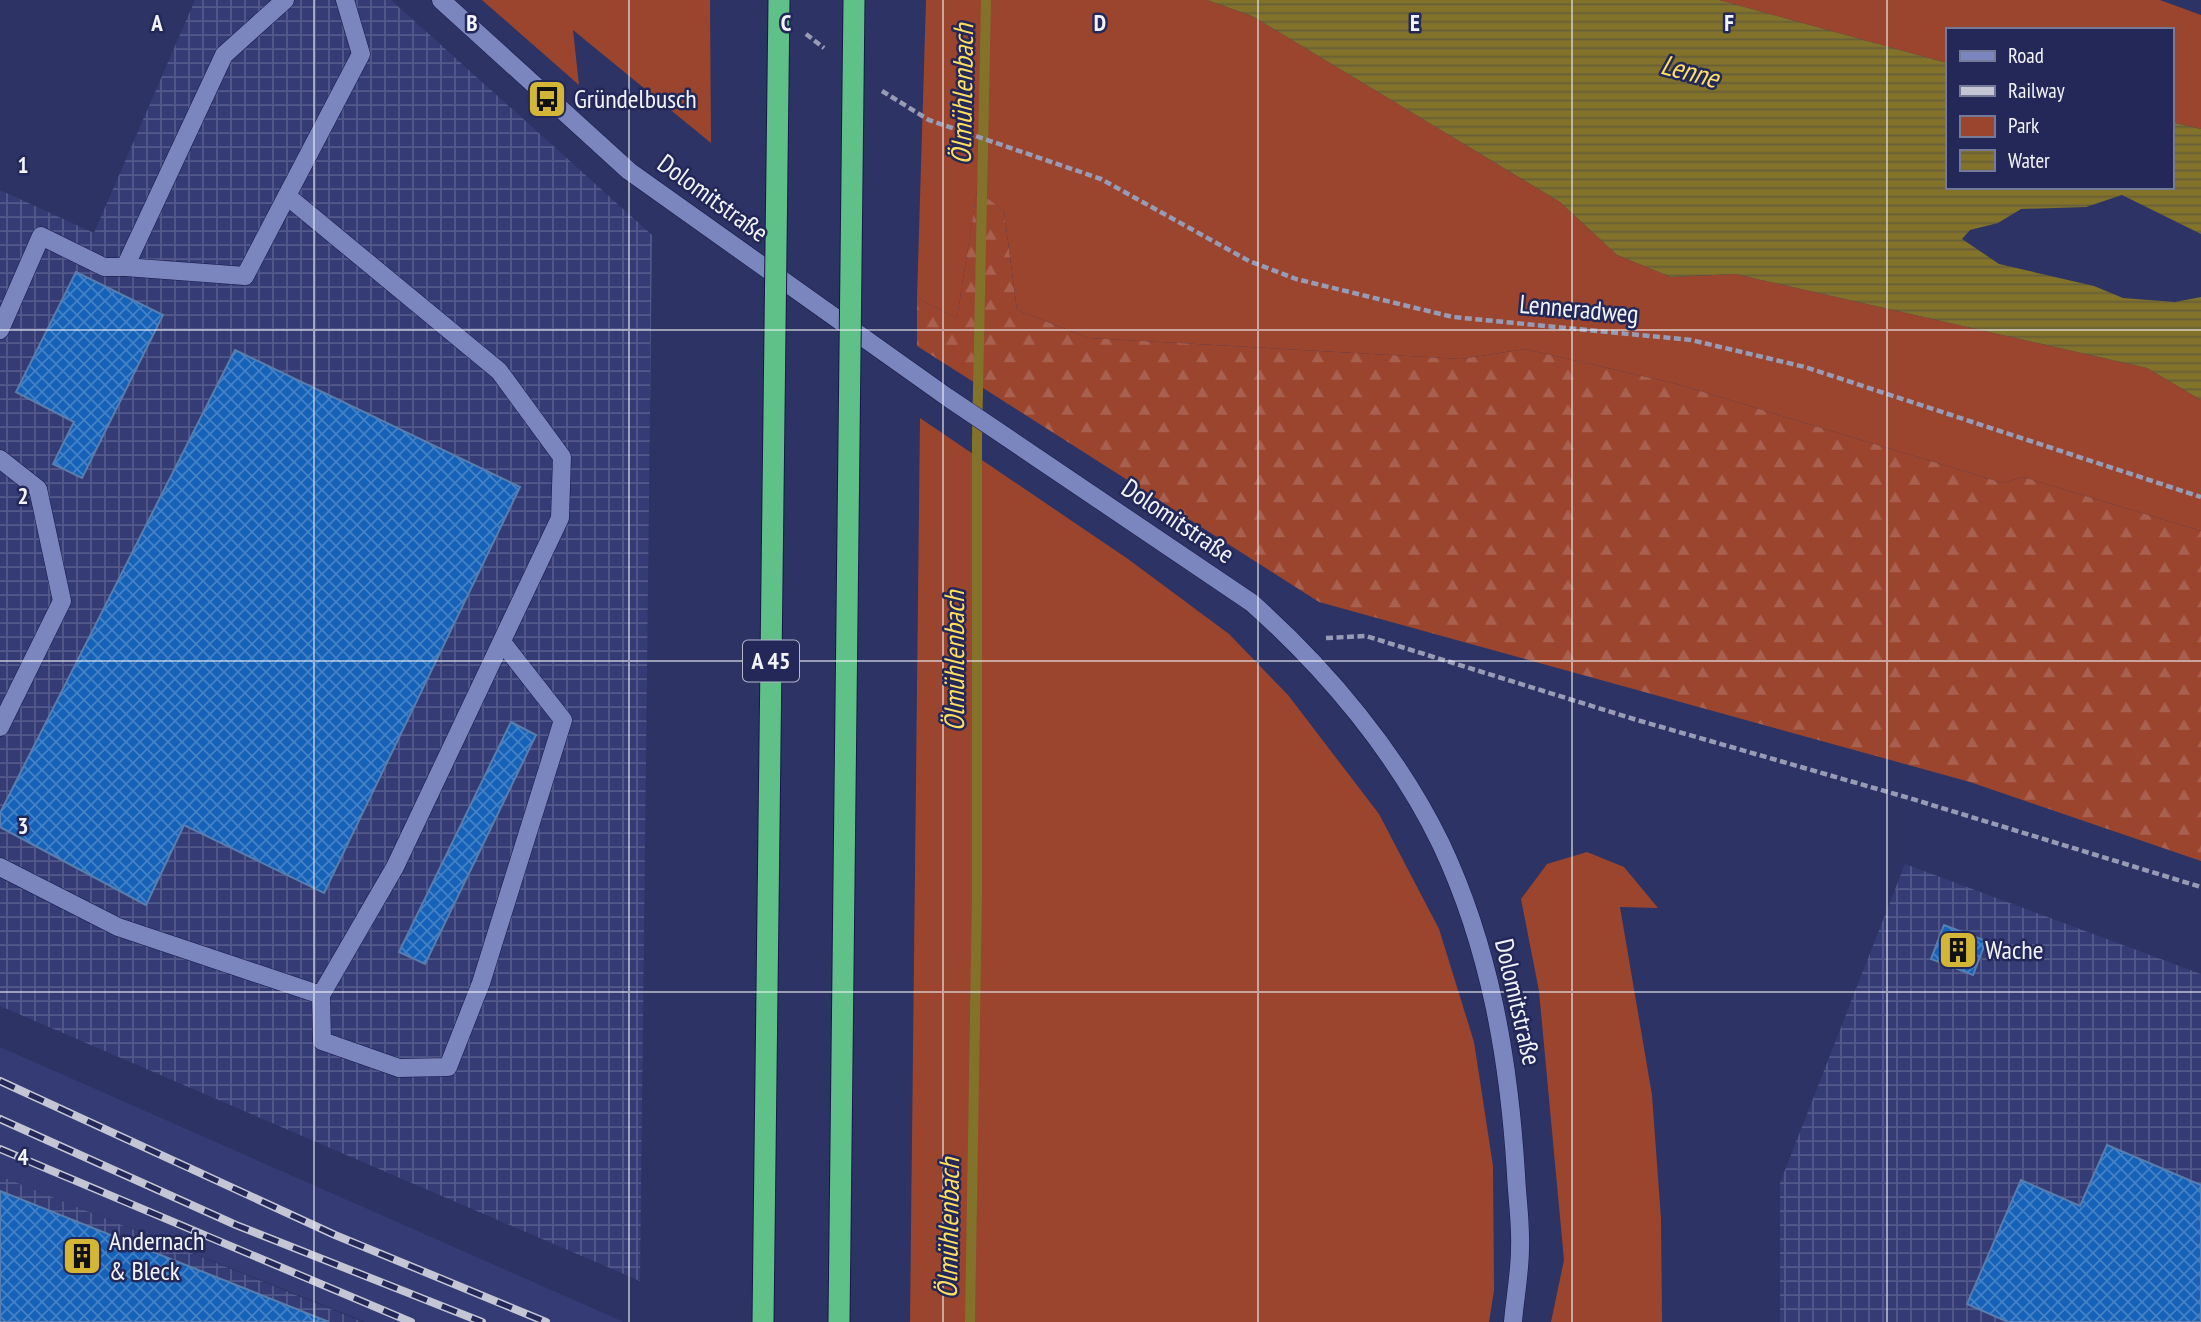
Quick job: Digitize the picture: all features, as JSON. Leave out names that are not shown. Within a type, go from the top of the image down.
[{"type":"highway","name":"A 45","points":[[763,1322],[779,0]]},
{"type":"highway","points":[[839,1322],[854,0]]},
{"type":"street","points":[[125,267],[224,55],[285,0]]},
{"type":"street","points":[[0,330],[41,236],[104,268],[125,267],[245,276],[361,54],[345,0]]},
{"type":"street","name":"Dolomitstraße","points":[[441,0],[629,171],[947,397],[1252,603],[1293,640],[1349,703],[1395,767],[1433,831],[1465,901],[1486,966],[1510,1088],[1521,1249],[1513,1322]]},
{"type":"street","points":[[286,196],[499,371],[562,457],[560,519],[395,867],[321,995],[322,1041],[399,1068],[448,1068],[481,983],[563,720],[502,642]]},
{"type":"street","points":[[0,458],[38,489],[62,601],[0,727]]},
{"type":"street","points":[[0,867],[118,928],[321,995]]},
{"type":"path","name":"Lenneradweg","points":[[965,134],[1101,178],[1249,261],[1296,279],[1453,317],[1691,340],[1805,367],[2201,497]]},
{"type":"path","points":[[1293,640],[1366,636],[1637,720],[1922,802],[2201,887]]},
{"type":"shaded area","points":[[195,0],[391,0],[652,235],[640,1281],[0,1006],[0,190],[94,233]]},
{"type":"shaded area","points":[[1905,864],[2201,974],[2201,1322],[1780,1322],[1780,1183]]},
{"type":"shaded area","points":[[0,1047],[624,1322],[366,1322],[0,1176]]},
{"type":"shaded area","name":"Andernach & Bleck","points":[[0,1176],[333,1310],[363,1322],[0,1322]]},
{"type":"green space","points":[[482,0],[710,0],[711,143],[573,30],[579,85]]},
{"type":"green space","points":[[926,0],[1207,0],[1252,16],[1560,202],[1617,255],[1671,277],[1735,274],[2147,368],[2201,400],[2201,531],[2023,477],[2003,483],[1677,384],[1525,349],[1461,359],[1088,338],[1017,310],[1004,211],[977,191],[957,318],[917,298]]},
{"type":"green space","points":[[1719,0],[2160,0],[2201,15],[2201,129],[2173,122],[2173,28],[1946,28],[1946,63]]},
{"type":"green space","points":[[977,190],[1004,211],[1017,310],[1088,338],[1461,359],[1525,349],[1677,384],[2003,483],[2023,477],[2201,531],[2201,861],[1970,782],[1319,602],[917,346],[917,298],[957,318]]},
{"type":"green space","points":[[920,418],[1128,559],[1229,634],[1288,695],[1379,814],[1439,929],[1474,1042],[1493,1166],[1494,1290],[1489,1322],[910,1322]]},
{"type":"green space","points":[[1587,852],[1624,867],[1658,908],[1620,907],[1652,1095],[1661,1219],[1662,1322],[1551,1322],[1564,1260],[1539,991],[1521,899],[1547,864]]},
{"type":"water","name":"Lenne","points":[[1207,0],[1719,0],[1946,63],[1946,189],[2173,189],[2173,122],[2201,129],[2201,234],[2122,195],[2086,207],[2021,209],[1998,223],[1970,230],[1962,239],[1999,264],[2094,286],[2123,298],[2175,302],[2201,297],[2201,400],[2147,368],[1735,274],[1671,277],[1617,255],[1560,202],[1252,16]]},
{"type":"building","points":[[76,272],[163,315],[82,478],[53,464],[74,422],[16,392]]},
{"type":"building","points":[[235,350],[520,487],[324,893],[184,825],[146,905],[0,827],[0,813]]},
{"type":"building","points":[[511,722],[536,735],[425,964],[399,952]]},
{"type":"building","name":"Wache","points":[[1944,925],[1986,941],[1973,975],[1931,959]]},
{"type":"building","points":[[2107,1145],[2201,1185],[2201,1322],[2008,1322],[1967,1304],[2021,1180],[2080,1206]]},
{"type":"building","name":"Andernach & Bleck","points":[[0,1191],[329,1322],[0,1322]]},
{"type":"waterway","name":"Ölmühlenbach","points":[[970,1322],[977,895],[977,440],[986,0]]},
{"type":"railway","points":[[0,1081],[335,1235],[546,1322]]},
{"type":"railway","points":[[0,1119],[236,1225],[482,1322]]},
{"type":"railway","points":[[0,1149],[411,1322]]},
{"type":"place","name":"Gründelbusch","points":[[547,99]]},
{"type":"place","name":"Wache","points":[[1958,950]]},
{"type":"place","name":"Andernach & Bleck","points":[[82,1256]]}]
